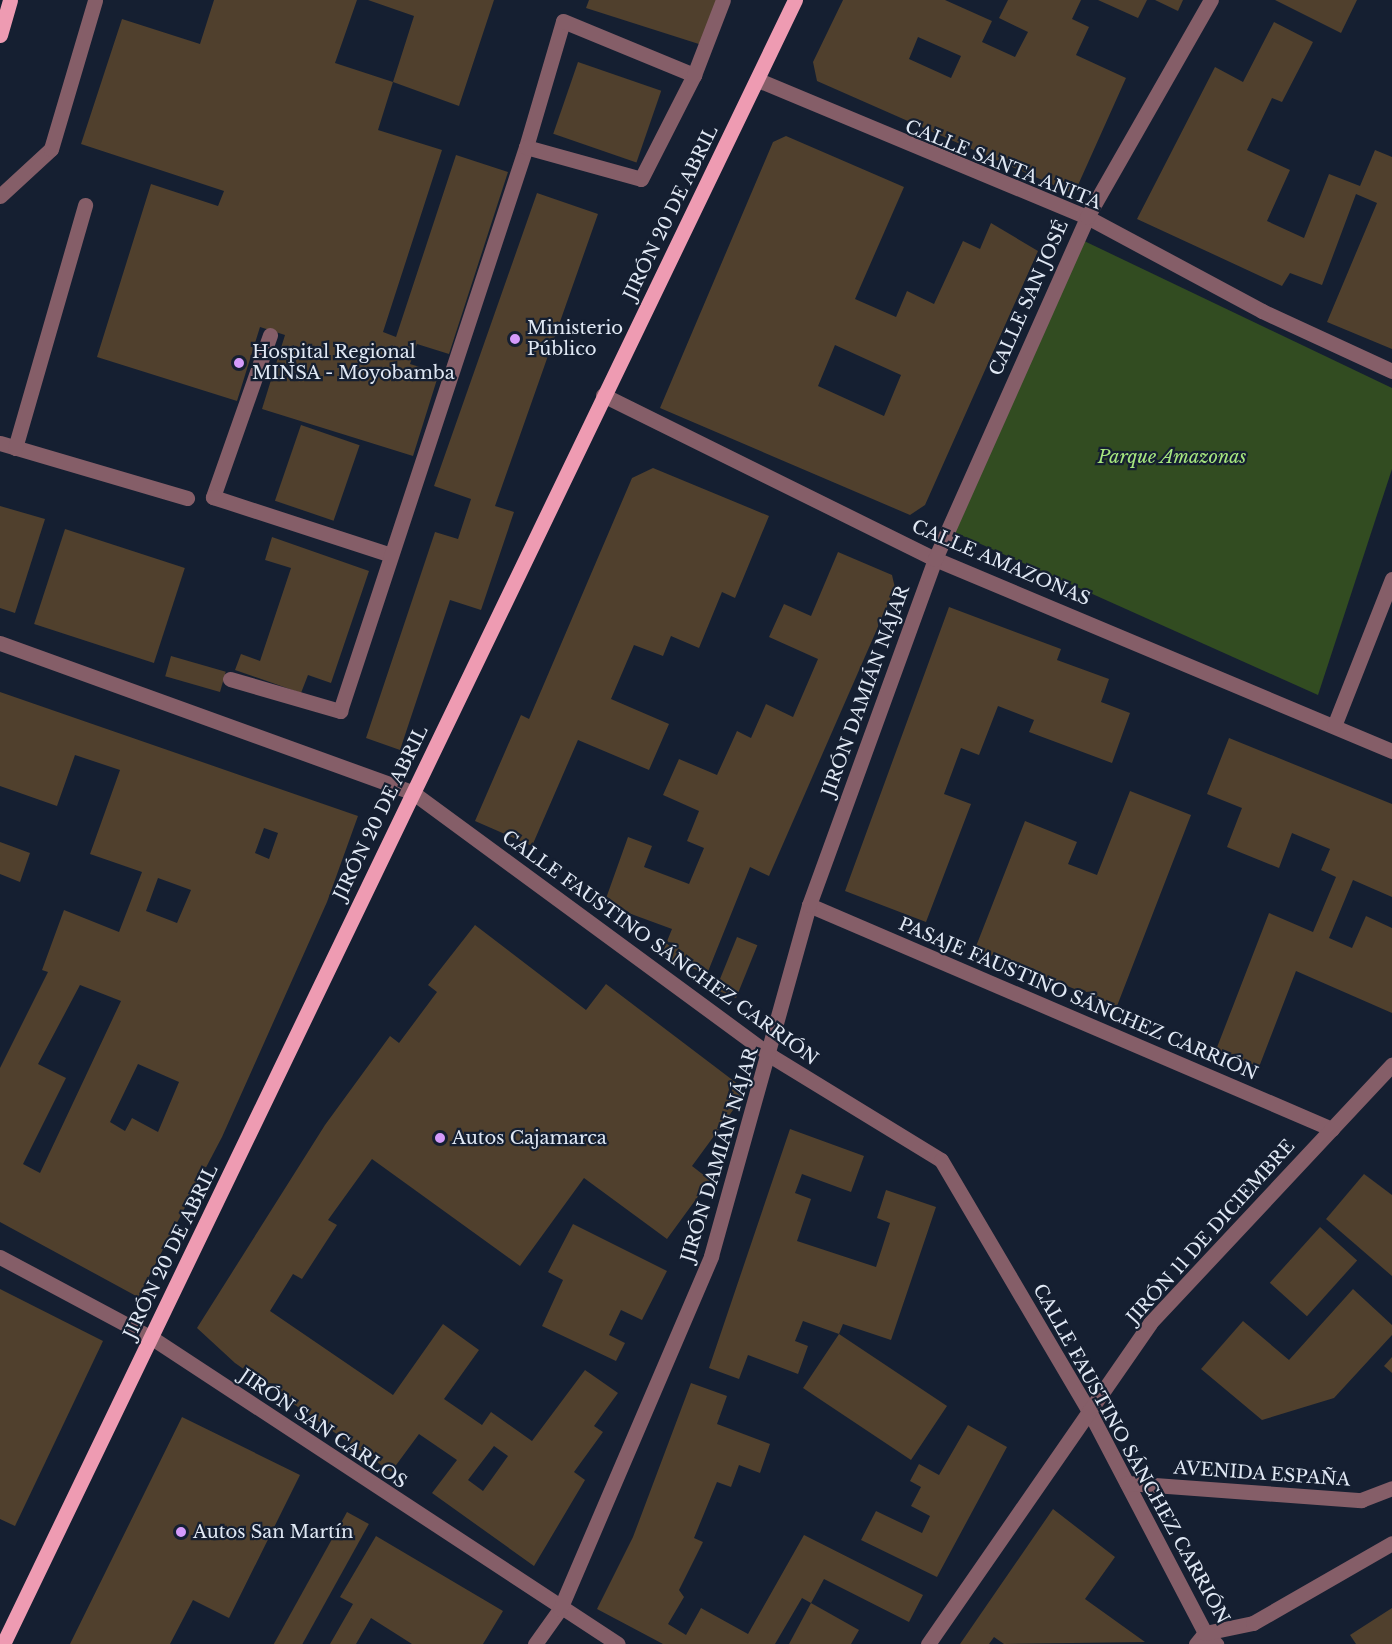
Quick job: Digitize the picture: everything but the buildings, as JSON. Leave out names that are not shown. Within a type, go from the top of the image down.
[{"type":"main road","points":[[0,35],[10,0]]},
{"type":"main road","name":"JIRÓN 20 DE ABRIL","points":[[3,1644],[152,1338],[603,394],[795,0]]},
{"type":"street","points":[[0,196],[51,149],[95,0]]},
{"type":"street","points":[[526,147],[641,179],[694,75],[723,0]]},
{"type":"street","name":"CALLE SAN JOSÉ","points":[[936,559],[1087,217],[1212,0]]},
{"type":"street","points":[[230,679],[340,711],[526,147],[563,21],[694,75]]},
{"type":"street","name":"CALLE SANTA ANITA","points":[[758,80],[1087,217],[1262,311],[1392,371]]},
{"type":"street","points":[[15,448],[85,205]]},
{"type":"street","points":[[270,336],[213,497],[391,555]]},
{"type":"street","name":"CALLE AMAZONAS","points":[[603,394],[936,559],[1392,751]]},
{"type":"street","points":[[0,443],[187,498]]},
{"type":"street","name":"JIRÓN DAMIÁN NÁJAR","points":[[535,1644],[560,1609],[711,1256],[771,1056],[809,905],[936,559]]},
{"type":"street","points":[[1334,726],[1392,579]]},
{"type":"street","name":"CALLE FAUSTINO SÁNCHEZ CARRIÓN","points":[[0,643],[412,792],[771,1056],[941,1160],[1089,1411],[1206,1640]]},
{"type":"street","name":"PASAJE FAUSTINO SÁNCHEZ CARRIÓN","points":[[809,905],[1332,1129]]},
{"type":"street","name":"JIRÓN 11 DE DICIEMBRE","points":[[928,1644],[1150,1323],[1392,1064]]},
{"type":"street","name":"JIRÓN SAN CARLOS","points":[[0,1257],[152,1338],[560,1609],[618,1644]]},
{"type":"street","name":"AVENIDA ESPAÑA","points":[[1126,1483],[1360,1500],[1392,1488]]},
{"type":"street","points":[[1206,1640],[1253,1623],[1392,1543]]},
{"type":"green space","name":"Parque Amazonas","points":[[1080,239],[1392,388],[1392,469],[1318,695],[954,532]]},
{"type":"place","name":"Ministerio Público","points":[[515,339]]},
{"type":"place","name":"Hospital Regional MINSA - Moyobamba","points":[[239,363]]},
{"type":"place","name":"Autos Cajamarca","points":[[440,1138]]},
{"type":"place","name":"Autos San Martín","points":[[181,1532]]}]
